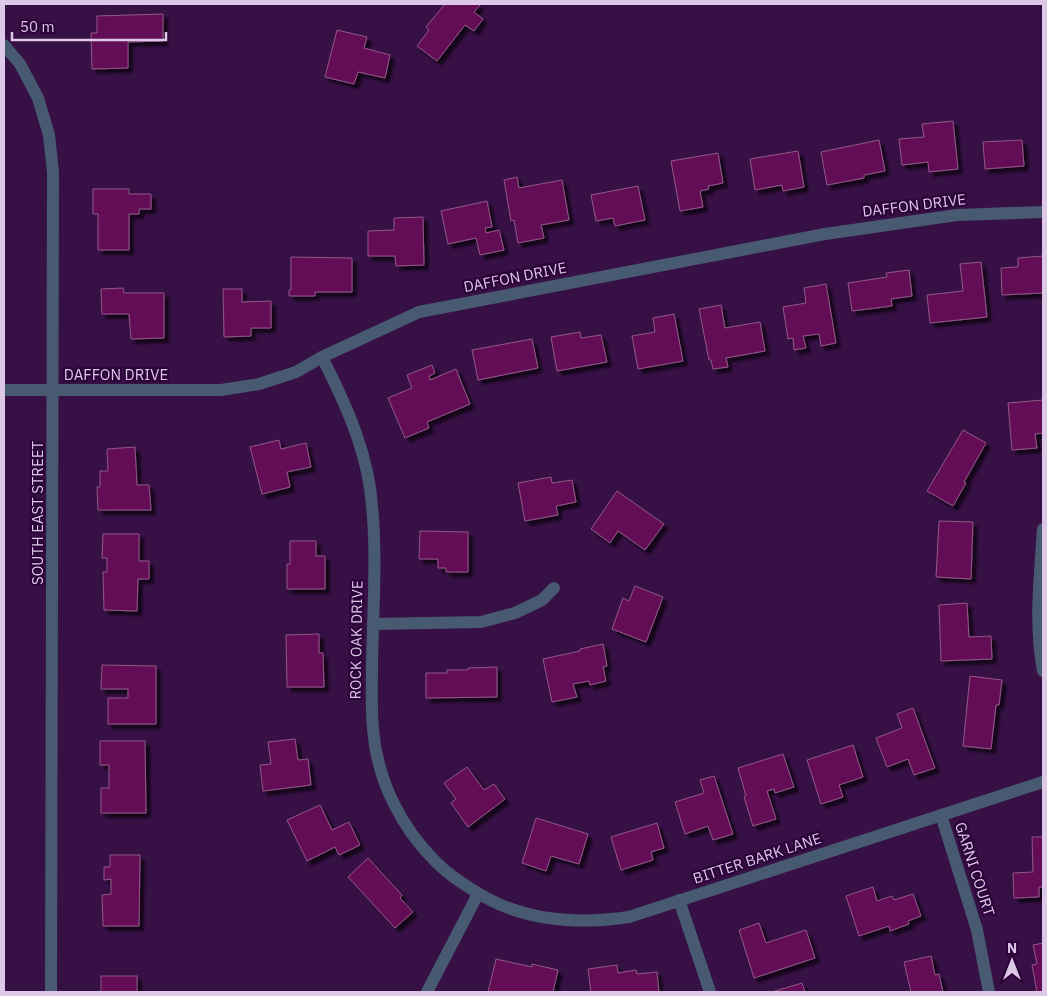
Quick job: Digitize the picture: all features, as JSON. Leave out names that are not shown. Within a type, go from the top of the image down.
[{"type":"street","name":"SOUTH EAST STREET","points":[[4,45],[20,64],[38,98],[49,135],[53,172],[51,992]]},
{"type":"street","name":"DAFFON DRIVE","points":[[4,390],[220,390],[259,384],[296,372],[322,357],[418,312],[825,234],[957,215],[1043,212]]},
{"type":"street","name":"ROCK OAK DRIVE","points":[[322,357],[341,394],[352,422],[370,487],[374,536],[373,729],[378,759],[386,787],[404,822],[426,852],[453,877],[478,894]]},
{"type":"street","points":[[1043,529],[1038,611],[1043,670]]},
{"type":"street","points":[[373,624],[481,622],[515,613],[542,600],[554,588]]},
{"type":"street","name":"BITTER BARK LANE","points":[[478,894],[505,907],[532,916],[561,921],[600,921],[629,917],[1043,782]]},
{"type":"street","name":"GARNI COURT","points":[[941,815],[977,930],[989,992]]},
{"type":"street","points":[[426,992],[478,894]]},
{"type":"street","points":[[678,900],[710,992]]},
{"type":"building","points":[[445,4],[478,4],[480,5],[474,12],[483,19],[474,31],[465,25],[437,61],[417,46],[429,30],[426,27]]},
{"type":"building","points":[[163,14],[163,41],[128,42],[128,68],[92,69],[91,33],[97,33],[97,16]]},
{"type":"building","points":[[337,30],[367,37],[364,48],[390,55],[385,78],[358,72],[354,84],[325,77]]},
{"type":"building","points":[[953,121],[958,169],[929,172],[928,162],[902,165],[899,139],[924,137],[922,124]]},
{"type":"building","points":[[879,140],[885,171],[864,175],[864,178],[827,185],[821,152]]},
{"type":"building","points":[[1022,140],[1024,166],[985,169],[983,142]]},
{"type":"building","points":[[798,151],[804,187],[783,191],[782,185],[755,190],[750,159]]},
{"type":"building","points":[[718,153],[723,183],[708,186],[709,189],[700,191],[703,207],[680,211],[671,161]]},
{"type":"building","points":[[517,177],[519,188],[562,180],[569,220],[541,225],[544,238],[518,243],[514,220],[511,221],[504,180]]},
{"type":"building","points":[[638,186],[645,220],[615,226],[613,218],[596,221],[591,195]]},
{"type":"building","points":[[93,189],[129,189],[129,194],[151,194],[151,209],[139,209],[139,214],[129,214],[129,250],[98,250],[98,214],[93,214]]},
{"type":"building","points":[[487,201],[492,227],[485,228],[486,233],[499,230],[504,250],[480,255],[476,238],[448,244],[441,211]]},
{"type":"building","points":[[423,217],[424,265],[396,266],[395,256],[368,256],[368,231],[394,230],[394,218]]},
{"type":"building","points":[[1043,256],[1043,293],[1002,295],[1001,268],[1018,267],[1018,258]]},
{"type":"building","points":[[291,257],[352,258],[352,292],[315,292],[315,296],[289,296],[289,290],[291,290]]},
{"type":"building","points":[[981,262],[987,317],[930,323],[927,295],[963,291],[960,264]]},
{"type":"building","points":[[909,270],[912,296],[891,299],[892,306],[852,311],[848,283],[887,277],[886,273]]},
{"type":"building","points":[[826,284],[836,343],[821,346],[819,334],[803,336],[806,348],[794,350],[793,338],[788,339],[783,307],[806,303],[804,288]]},
{"type":"building","points":[[123,288],[124,293],[164,293],[164,338],[131,339],[129,314],[102,314],[101,289]]},
{"type":"building","points":[[223,289],[242,289],[242,302],[271,301],[271,328],[251,328],[251,336],[224,337]]},
{"type":"building","points":[[721,305],[725,328],[760,322],[765,351],[726,358],[728,367],[713,369],[711,360],[709,360],[699,309]]},
{"type":"building","points":[[674,314],[683,361],[638,369],[632,336],[655,332],[653,318]]},
{"type":"building","points":[[580,332],[581,338],[601,335],[607,362],[557,371],[551,337]]},
{"type":"building","points":[[532,339],[538,368],[478,380],[472,350]]},
{"type":"building","points":[[432,365],[435,373],[429,376],[430,380],[456,369],[470,404],[427,422],[429,428],[405,438],[388,398],[412,388],[407,375]]},
{"type":"building","points":[[1043,400],[1043,433],[1035,434],[1037,448],[1012,450],[1008,403]]},
{"type":"building","points":[[963,430],[986,443],[953,506],[927,491]]},
{"type":"building","points":[[279,440],[281,449],[306,443],[311,467],[287,472],[290,487],[262,494],[250,447]]},
{"type":"building","points":[[135,447],[137,485],[149,485],[151,510],[98,510],[97,487],[100,487],[100,471],[108,471],[107,449]]},
{"type":"building","points":[[551,477],[552,483],[572,480],[576,502],[556,506],[558,515],[525,521],[518,483]]},
{"type":"building","points":[[617,491],[664,524],[645,550],[618,531],[610,543],[591,529]]},
{"type":"building","points":[[939,521],[973,522],[971,579],[936,577]]},
{"type":"building","points":[[420,531],[468,532],[468,572],[446,572],[446,568],[438,568],[438,559],[419,559]]},
{"type":"building","points":[[103,534],[139,534],[139,561],[149,561],[149,579],[138,579],[137,611],[104,610],[103,572],[107,572],[107,558],[102,558]]},
{"type":"building","points":[[290,541],[316,541],[316,556],[325,556],[325,589],[287,589],[287,564],[290,564]]},
{"type":"building","points":[[635,586],[663,597],[646,642],[612,629],[623,598],[629,601]]},
{"type":"building","points":[[967,603],[969,637],[991,636],[992,659],[941,661],[939,605]]},
{"type":"building","points":[[319,634],[319,653],[323,653],[324,687],[287,687],[286,635]]},
{"type":"building","points":[[603,644],[607,666],[603,667],[606,681],[590,685],[589,681],[573,684],[577,697],[552,702],[543,659]]},
{"type":"building","points":[[102,665],[156,666],[156,724],[108,724],[108,698],[128,698],[128,689],[101,689]]},
{"type":"building","points":[[497,667],[497,697],[426,698],[426,673],[447,673],[447,670]]},
{"type":"building","points":[[970,676],[1002,680],[999,705],[996,705],[991,749],[963,746]]},
{"type":"building","points":[[913,708],[935,768],[914,775],[908,759],[887,767],[876,738],[902,728],[897,714]]},
{"type":"building","points":[[295,739],[298,760],[308,759],[311,785],[263,791],[260,765],[271,764],[268,742]]},
{"type":"building","points":[[100,741],[145,741],[146,813],[101,813],[101,788],[109,788],[109,765],[100,765]]},
{"type":"building","points":[[853,745],[863,777],[839,785],[843,797],[821,804],[807,760]]},
{"type":"building","points":[[783,754],[794,787],[775,793],[774,789],[767,791],[776,819],[753,826],[738,768]]},
{"type":"building","points":[[467,767],[484,790],[494,784],[505,799],[468,827],[451,803],[456,799],[444,783]]},
{"type":"building","points":[[714,776],[733,834],[713,840],[708,826],[685,834],[675,802],[704,793],[700,780]]},
{"type":"building","points":[[320,805],[332,830],[349,822],[360,845],[339,855],[335,847],[307,861],[287,820]]},
{"type":"building","points":[[536,818],[588,834],[579,864],[551,856],[546,871],[522,863]]},
{"type":"building","points":[[657,823],[664,848],[651,852],[653,860],[621,870],[611,837]]},
{"type":"building","points":[[1032,837],[1043,837],[1043,887],[1039,887],[1039,897],[1014,898],[1013,873],[1033,872]]},
{"type":"building","points":[[110,855],[140,855],[139,926],[103,926],[102,895],[111,894],[111,879],[104,880],[104,867],[110,867]]},
{"type":"building","points":[[368,858],[402,895],[400,898],[413,912],[395,928],[348,877]]},
{"type":"building","points":[[873,887],[877,901],[892,896],[894,900],[913,894],[921,916],[908,921],[909,924],[890,931],[889,926],[859,936],[846,896]]},
{"type":"building","points":[[759,923],[766,943],[806,930],[815,958],[754,978],[739,930]]},
{"type":"building","points":[[1043,943],[1043,992],[1037,992],[1032,965],[1037,964],[1033,945]]},
{"type":"building","points":[[931,956],[935,975],[939,974],[943,992],[911,992],[904,962]]},
{"type":"building","points":[[496,959],[532,967],[532,964],[558,970],[553,992],[488,992]]},
{"type":"building","points":[[617,965],[618,973],[636,970],[637,974],[657,972],[659,992],[591,992],[588,969]]},
{"type":"building","points":[[101,976],[137,976],[137,992],[101,992]]},
{"type":"building","points":[[802,983],[805,992],[772,992]]}]
